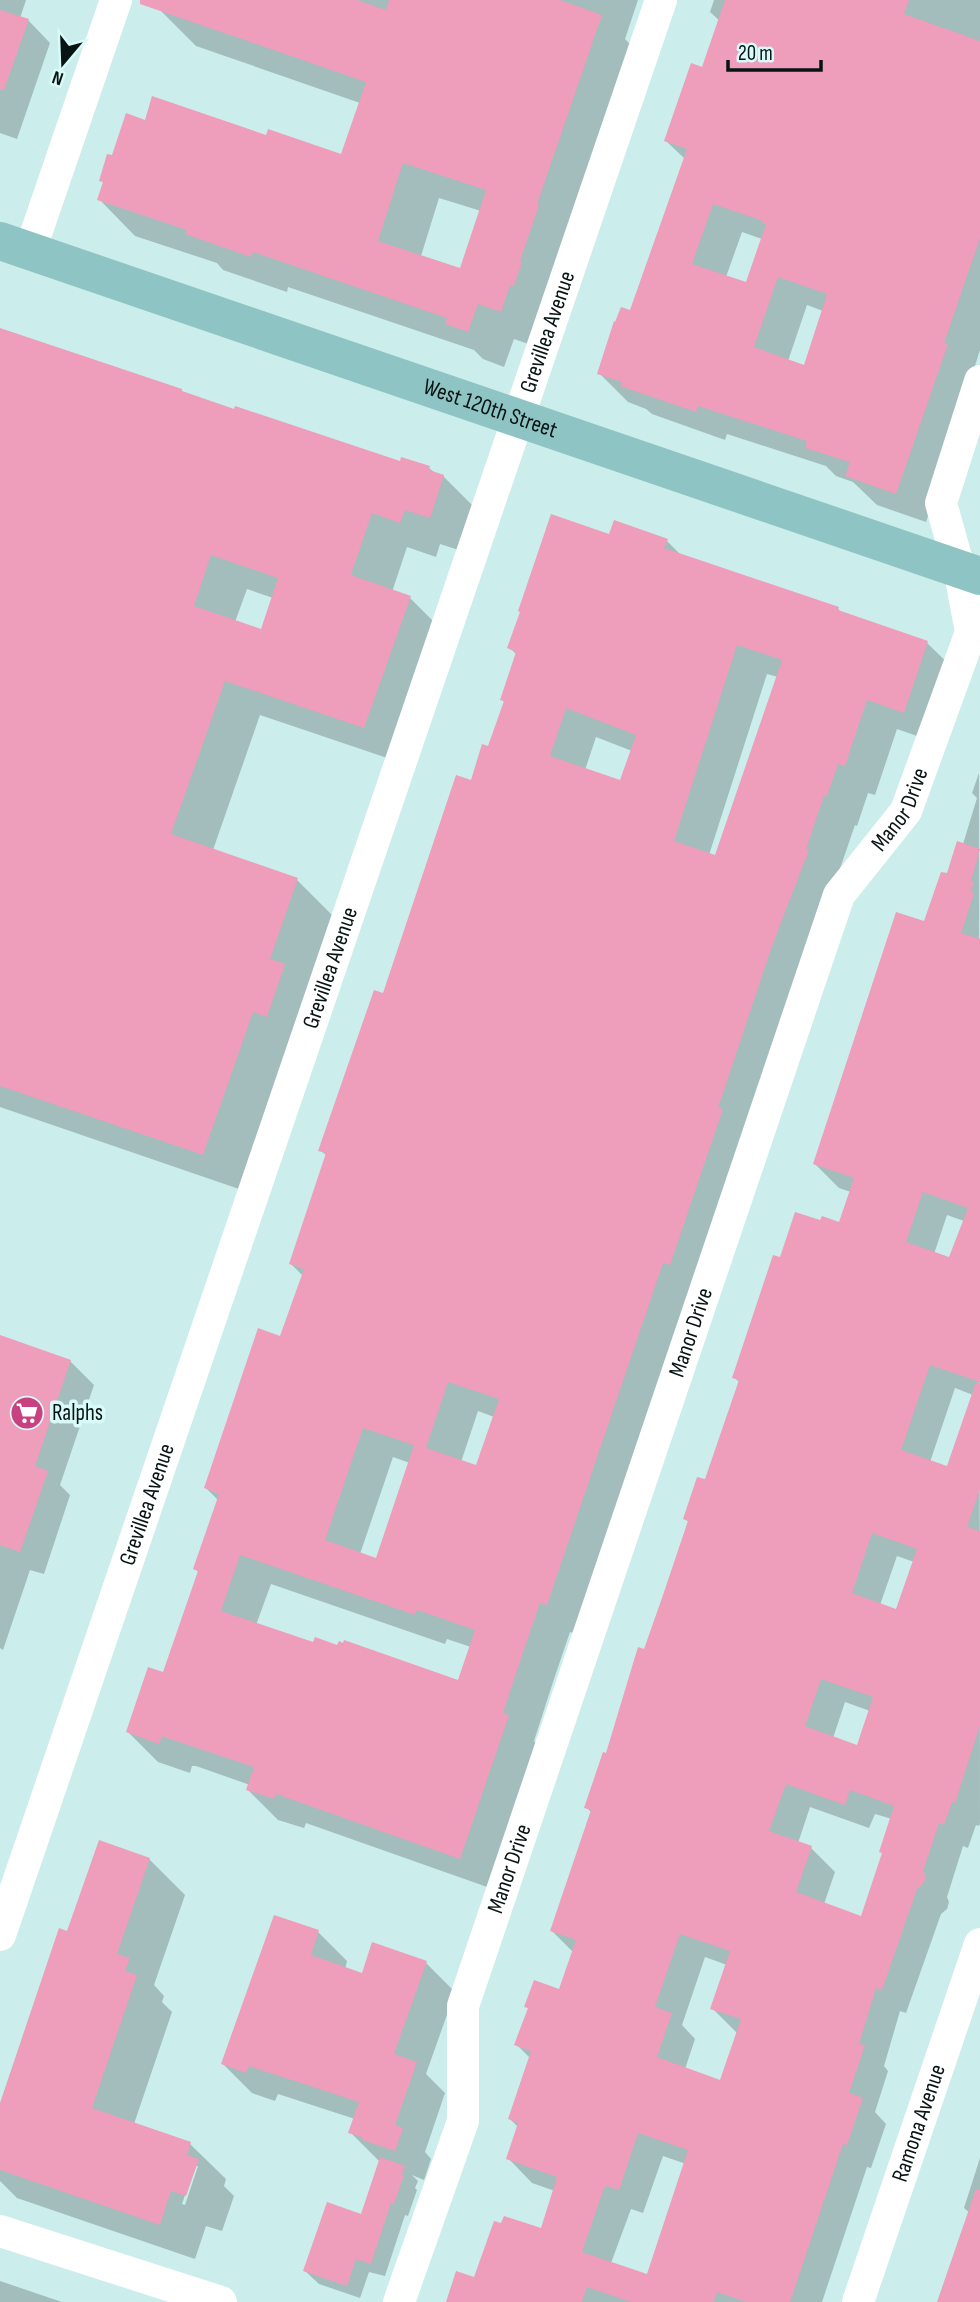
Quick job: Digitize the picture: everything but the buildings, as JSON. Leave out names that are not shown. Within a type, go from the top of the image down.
[{"type":"main road","name":"West 120th Street","points":[[15,246],[970,572]]},
{"type":"street","points":[[15,246],[116,0]]},
{"type":"street","name":"Grevillea Avenue","points":[[0,1935],[661,0]]},
{"type":"street","name":"Manor Drive","points":[[399,2302],[463,2122],[463,2006],[839,895],[906,811],[971,632],[970,572],[941,503],[980,381]]},
{"type":"street","name":"Ramona Avenue","points":[[858,2302],[980,1944]]},
{"type":"street","points":[[0,2231],[221,2302]]},
{"type":"place","name":"Ralphs","points":[[27,1413]]}]
